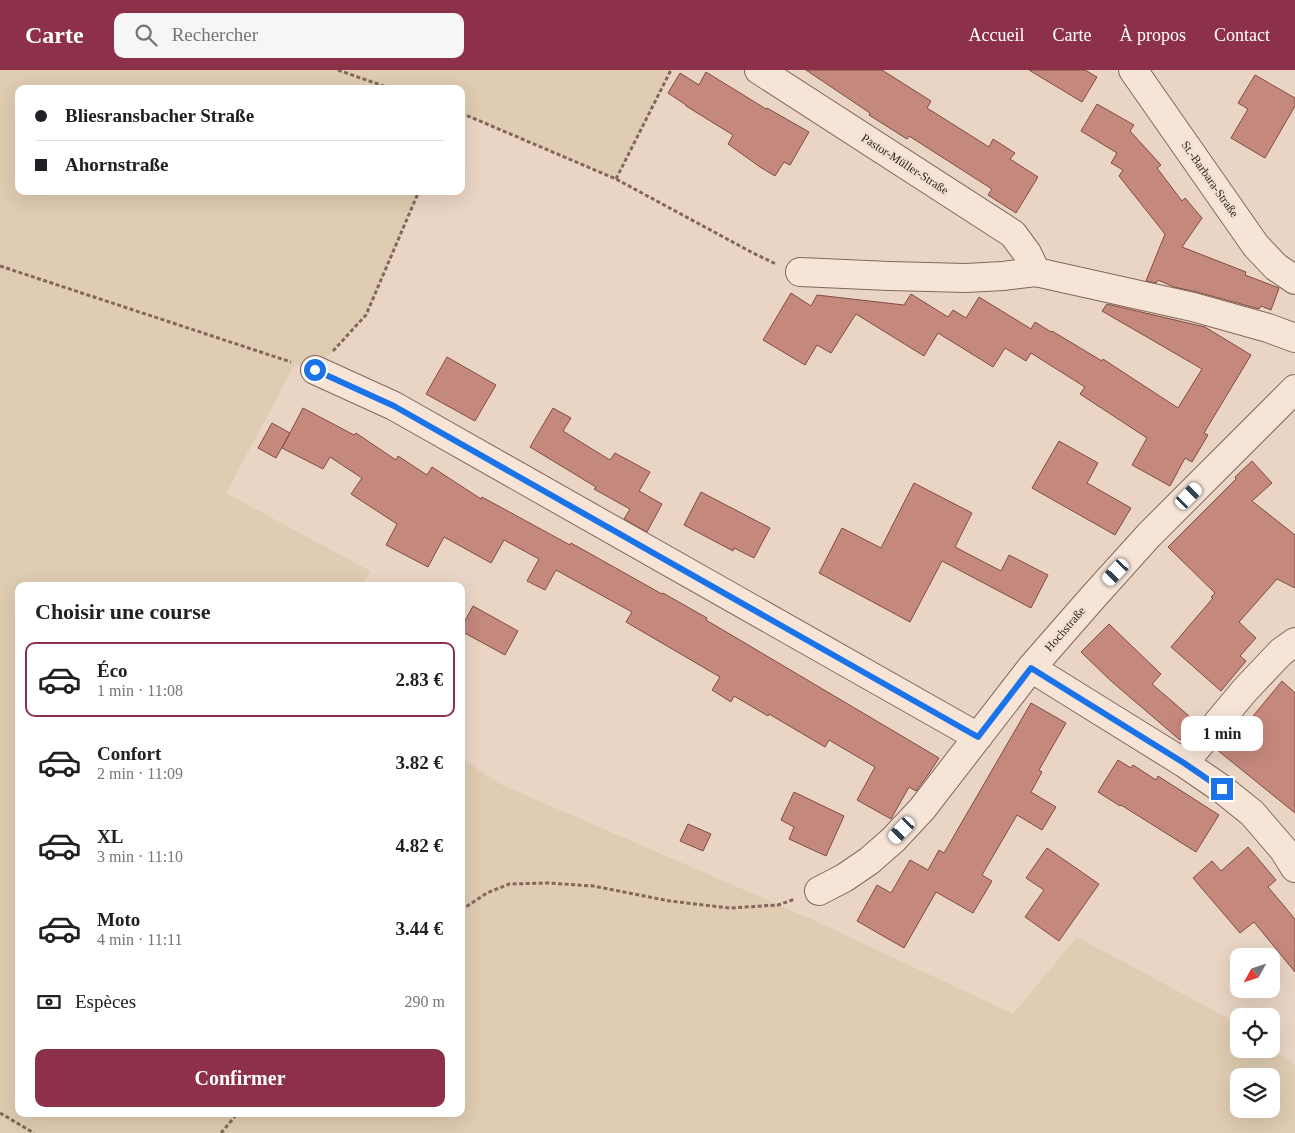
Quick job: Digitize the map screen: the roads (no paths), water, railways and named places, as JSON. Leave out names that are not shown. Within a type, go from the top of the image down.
[{"type":"street","name":"Pastor-Müller-Straße","points":[[760,70],[1013,234],[1028,253],[1036,272]]},
{"type":"street","name":"St.-Barbara-Straße","points":[[1133,70],[1256,246],[1276,267],[1295,280]]},
{"type":"street","points":[[800,272],[966,278],[1036,272],[1193,307],[1268,328],[1295,338]]},
{"type":"street","points":[[315,370],[394,406],[978,737]]},
{"type":"street","name":"Hochstraße","points":[[819,891],[869,862],[893,840],[922,809],[1031,668],[1094,596],[1149,535],[1295,389]]},
{"type":"street","points":[[1184,763],[1245,690],[1282,652],[1295,642]]},
{"type":"street","points":[[1031,668],[1184,763],[1222,789],[1252,813],[1283,849],[1295,868]]}]
